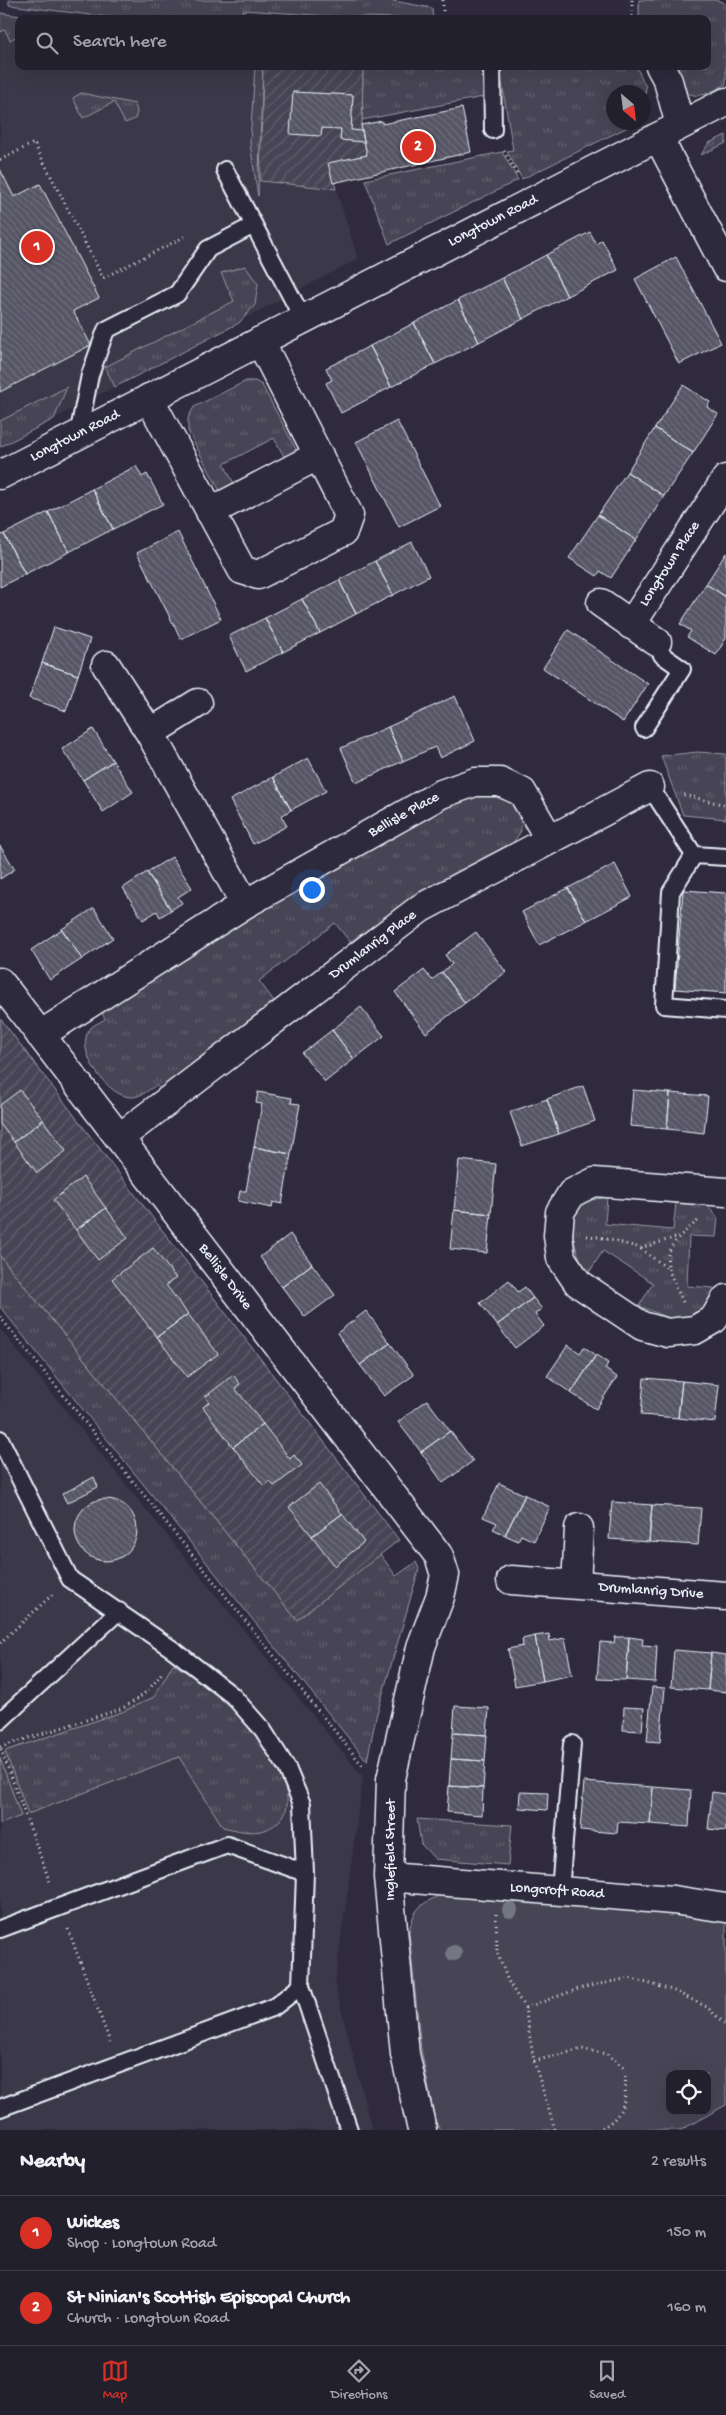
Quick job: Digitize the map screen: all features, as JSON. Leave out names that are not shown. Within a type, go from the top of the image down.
[{"type":"street","points":[[662,70],[668,81],[669,131],[726,267]]},
{"type":"street","name":"Longtown Road","points":[[0,475],[726,102]]},
{"type":"street","points":[[150,398],[242,570],[258,575],[343,532],[349,515],[260,341]]},
{"type":"street","points":[[210,512],[319,455]]},
{"type":"street","name":"Longtown Place","points":[[631,624],[726,479]]},
{"type":"street","points":[[601,603],[657,642]]},
{"type":"street","points":[[106,665],[150,733],[245,904]]},
{"type":"street","points":[[150,733],[198,704]]},
{"type":"street","name":"Bellisle Place","points":[[40,1035],[245,904],[441,794],[475,782],[500,782],[522,792],[550,840]]},
{"type":"street","name":"Drumlanrig Place","points":[[119,1138],[421,908],[650,787]]},
{"type":"street","name":"Bellisle Drive","points":[[0,982],[439,1556],[445,1575]]},
{"type":"street","points":[[726,1192],[594,1182],[572,1193],[560,1212],[558,1235],[561,1258],[578,1283],[642,1326],[668,1332],[695,1330],[714,1320],[726,1299]]},
{"type":"street","points":[[576,1585],[579,1528]]},
{"type":"street","name":"Inglefield Street","points":[[422,2130],[405,2054],[388,1877],[391,1779],[421,1648],[440,1597],[445,1575]]},
{"type":"street","name":"Drumlanrig Drive","points":[[511,1580],[726,1596]]},
{"type":"street","name":"Longcroft Road","points":[[388,1877],[673,1900],[726,1908]]},
{"type":"lane","points":[[492,70],[493,130]]},
{"type":"lane","points":[[225,170],[303,319]]},
{"type":"lane","points":[[78,435],[90,375],[106,330],[177,294],[208,249],[254,225]]},
{"type":"lane","points":[[644,728],[682,669],[662,656],[657,642]]},
{"type":"lane","points":[[650,787],[694,855]]},
{"type":"lane","points":[[694,855],[726,858]]},
{"type":"lane","points":[[694,855],[671,892],[664,1005],[726,1010]]},
{"type":"lane","points":[[0,1439],[70,1579],[175,1651],[233,1696],[263,1730],[287,1768],[302,1804],[305,1874],[302,1986],[349,2130]]},
{"type":"lane","points":[[0,1721],[119,1611]]},
{"type":"lane","points":[[560,1891],[572,1744]]},
{"type":"lane","points":[[0,1929],[227,1845],[305,1874]]},
{"type":"lane","points":[[0,2108],[274,2007],[302,1986]]},
{"type":"path","points":[[443,0],[443,15]]},
{"type":"path","points":[[632,0],[632,15]]},
{"type":"path","points":[[493,130],[532,201]]},
{"type":"path","points":[[0,160],[34,143],[103,278],[191,233]]},
{"type":"path","points":[[650,787],[726,805]]},
{"type":"path","points":[[667,1268],[669,1250],[678,1236],[705,1215]]},
{"type":"path","points":[[558,1235],[598,1237],[641,1248],[667,1268],[695,1330]]},
{"type":"path","points":[[641,1248],[678,1236]]},
{"type":"path","points":[[0,1317],[366,1769],[391,1779]]},
{"type":"path","points":[[0,1643],[70,1579]]},
{"type":"path","points":[[119,2064],[0,1747],[121,1709],[140,1700],[152,1687],[175,1651]]},
{"type":"path","points":[[495,1886],[497,1952],[508,1981],[526,2008],[534,2061],[555,2130]]},
{"type":"path","points":[[526,2008],[581,1988],[629,1978],[672,1990],[707,2007],[726,2025]]},
{"type":"path","points":[[534,2061],[582,2049],[607,2054],[624,2068],[627,2089],[621,2112],[597,2130]]},
{"type":"shaded area","points":[[0,13],[15,15],[15,70],[263,70],[260,181],[336,189],[358,259],[0,447]]},
{"type":"shaded area","points":[[0,1329],[363,1777],[335,1984],[372,2130],[0,2130]]},
{"type":"green space","points":[[9,0],[388,0],[432,8],[433,15],[313,15],[243,10],[242,15],[90,15],[9,5]]},
{"type":"green space","points":[[639,0],[717,0],[726,4],[726,84],[705,94],[694,95],[684,90],[679,70],[711,70],[711,15],[639,15]]},
{"type":"green space","points":[[0,13],[15,15],[15,37],[10,40],[5,30],[0,32]]},
{"type":"green space","points":[[255,70],[263,70],[258,196],[250,143]]},
{"type":"green space","points":[[263,70],[363,70],[362,131],[351,130],[353,95],[293,92],[291,134],[321,136],[322,128],[341,129],[340,140],[364,142],[367,155],[329,163],[336,189],[260,181]]},
{"type":"green space","points":[[363,70],[484,70],[483,97],[362,120]]},
{"type":"green space","points":[[500,70],[638,70],[645,85],[606,85],[606,130],[622,130],[522,179],[507,151],[513,150]]},
{"type":"green space","points":[[81,93],[135,104],[137,112],[135,119],[125,123],[114,102],[83,118],[73,98]]},
{"type":"green space","points":[[726,135],[726,143],[701,155],[709,143]]},
{"type":"green space","points":[[502,152],[518,180],[389,244],[365,180]]},
{"type":"green space","points":[[245,266],[258,284],[255,305],[239,323],[115,387],[105,367],[234,301],[221,273]]},
{"type":"green space","points":[[246,381],[255,381],[262,385],[298,453],[286,460],[274,438],[224,464],[235,486],[221,493],[188,431],[188,418],[194,407]]},
{"type":"green space","points":[[67,387],[54,419],[0,447],[0,421]]},
{"type":"green space","points":[[697,752],[726,754],[726,819],[683,815],[661,756]]},
{"type":"green space","points":[[487,793],[508,799],[520,812],[521,831],[511,846],[422,892],[350,942],[335,923],[259,981],[274,1001],[161,1090],[156,1085],[138,1096],[123,1095],[113,1090],[97,1072],[86,1050],[86,1039],[90,1028],[105,1019],[101,1011],[250,915],[431,813],[460,800]]},
{"type":"green space","points":[[0,1018],[399,1540],[297,1620],[0,1256]]},
{"type":"green space","points":[[607,1197],[605,1224],[673,1230],[676,1203],[706,1204],[718,1218],[716,1237],[689,1236],[687,1286],[714,1288],[703,1312],[677,1321],[639,1306],[653,1283],[603,1251],[588,1274],[579,1257],[573,1236],[574,1216],[579,1207],[587,1201]]},
{"type":"green space","points":[[0,1256],[297,1620],[380,1554],[396,1576],[416,1562],[419,1569],[376,1717],[367,1761],[0,1307]]},
{"type":"green space","points":[[173,1664],[215,1691],[254,1733],[279,1772],[286,1790],[287,1807],[280,1820],[267,1829],[253,1832],[223,1827],[179,1757],[28,1814],[5,1751],[122,1712],[154,1697]]},
{"type":"green space","points":[[0,1758],[21,1816],[0,1824]]},
{"type":"green space","points":[[417,1819],[512,1825],[508,1865],[435,1859],[421,1844]]},
{"type":"green space","points":[[442,1894],[714,1917],[726,1920],[726,2105],[711,2113],[711,2070],[666,2070],[666,2115],[708,2115],[681,2130],[440,2130],[435,2120],[421,2049],[409,1932],[413,1917],[423,1904]]},
{"type":"building","points":[[293,92],[353,95],[351,130],[362,131],[364,142],[340,140],[341,129],[322,128],[321,136],[290,134]]},
{"type":"building","points":[[462,108],[471,152],[333,183],[328,163],[367,155],[361,125],[382,121],[382,124]]},
{"type":"building","points":[[0,169],[14,197],[40,184],[99,298],[73,311],[91,345],[0,392]]},
{"type":"building","points":[[590,232],[596,244],[602,240],[618,270],[567,296],[546,255]]},
{"type":"building","points":[[546,255],[567,296],[523,319],[502,278]]},
{"type":"building","points":[[676,257],[721,343],[679,364],[635,279]]},
{"type":"building","points":[[502,278],[523,319],[479,342],[458,300]]},
{"type":"building","points":[[458,300],[479,342],[435,364],[414,323]]},
{"type":"building","points":[[414,323],[435,364],[391,387],[370,346]]},
{"type":"building","points":[[370,346],[391,387],[341,413],[326,383],[332,380],[326,368]]},
{"type":"building","points":[[683,385],[710,402],[707,407],[718,414],[693,453],[655,428]]},
{"type":"building","points":[[397,421],[440,506],[399,527],[356,442]]},
{"type":"building","points":[[655,428],[693,453],[664,496],[627,472]]},
{"type":"building","points":[[136,466],[142,477],[147,474],[163,504],[113,529],[92,489]]},
{"type":"building","points":[[627,472],[664,496],[636,540],[598,515]]},
{"type":"building","points":[[92,489],[113,529],[69,552],[48,512]]},
{"type":"building","points":[[48,512],[69,552],[25,574],[4,534]]},
{"type":"building","points":[[598,515],[636,540],[611,578],[600,571],[597,576],[569,558]]},
{"type":"building","points":[[178,532],[221,619],[181,639],[137,553]]},
{"type":"building","points":[[4,534],[25,574],[0,587],[0,536]]},
{"type":"building","points":[[412,542],[429,576],[393,595],[375,561]]},
{"type":"building","points":[[726,553],[726,597],[706,584]]},
{"type":"building","points":[[375,561],[393,595],[356,614],[339,580]]},
{"type":"building","points":[[339,580],[356,614],[320,633],[302,599]]},
{"type":"building","points":[[706,584],[726,597],[726,638],[716,655],[687,637],[691,631],[680,624]]},
{"type":"building","points":[[302,599],[320,633],[283,652],[265,618]]},
{"type":"building","points":[[265,618],[283,652],[246,671],[229,636]]},
{"type":"building","points":[[54,627],[90,639],[78,675],[42,663]]},
{"type":"building","points":[[568,630],[648,684],[623,722],[543,668]]},
{"type":"building","points":[[42,663],[78,675],[66,711],[29,698]]},
{"type":"building","points":[[455,696],[475,741],[440,758],[435,747],[403,761],[388,727]]},
{"type":"building","points":[[388,727],[403,761],[356,783],[341,748]]},
{"type":"building","points":[[93,729],[113,761],[83,780],[62,749]]},
{"type":"building","points":[[308,758],[326,791],[291,810],[273,777]]},
{"type":"building","points":[[113,761],[133,792],[103,812],[83,780]]},
{"type":"building","points":[[273,777],[291,810],[281,816],[287,826],[253,844],[230,800]]},
{"type":"building","points":[[0,846],[15,869],[0,879]]},
{"type":"building","points":[[172,857],[192,888],[178,897],[182,903],[171,910],[147,872]]},
{"type":"building","points":[[615,864],[632,897],[586,921],[568,888]]},
{"type":"building","points":[[147,872],[171,910],[160,917],[157,911],[143,920],[123,888]]},
{"type":"building","points":[[568,888],[586,921],[539,945],[522,912]]},
{"type":"building","points":[[683,890],[726,893],[726,993],[675,989]]},
{"type":"building","points":[[94,908],[113,938],[82,959],[62,929]]},
{"type":"building","points":[[62,929],[82,959],[50,980],[31,950]]},
{"type":"building","points":[[476,932],[506,972],[465,1003],[442,972],[452,964],[445,955]]},
{"type":"building","points":[[424,970],[432,980],[442,972],[465,1003],[426,1033],[395,992]]},
{"type":"building","points":[[361,1007],[384,1036],[354,1059],[332,1030]]},
{"type":"building","points":[[332,1030],[354,1059],[325,1082],[302,1053]]},
{"type":"building","points":[[583,1086],[595,1121],[559,1134],[547,1099]]},
{"type":"building","points":[[20,1090],[43,1120],[14,1142],[0,1124],[0,1105]]},
{"type":"building","points":[[633,1090],[670,1093],[667,1129],[630,1126]]},
{"type":"building","points":[[258,1092],[292,1098],[291,1103],[300,1104],[291,1154],[254,1147],[262,1104],[256,1103]]},
{"type":"building","points":[[670,1093],[708,1096],[704,1133],[667,1129]]},
{"type":"building","points":[[547,1099],[559,1134],[522,1146],[510,1112]]},
{"type":"building","points":[[43,1120],[66,1151],[37,1173],[14,1142]]},
{"type":"building","points":[[254,1147],[291,1154],[282,1204],[273,1202],[272,1208],[238,1201],[240,1191],[246,1191]]},
{"type":"building","points":[[459,1160],[496,1164],[491,1214],[454,1210]]},
{"type":"building","points":[[83,1177],[106,1208],[76,1230],[53,1200]]},
{"type":"building","points":[[106,1208],[128,1238],[98,1260],[76,1230]]},
{"type":"building","points":[[454,1210],[491,1214],[487,1253],[450,1249]]},
{"type":"building","points":[[290,1234],[312,1264],[282,1287],[260,1257]]},
{"type":"building","points":[[153,1248],[176,1278],[166,1285],[188,1314],[157,1337],[112,1279]]},
{"type":"building","points":[[312,1264],[335,1295],[305,1317],[282,1287]]},
{"type":"building","points":[[509,1280],[518,1292],[525,1287],[533,1298],[497,1325],[480,1303]]},
{"type":"building","points":[[533,1298],[542,1309],[535,1314],[544,1326],[515,1348],[497,1325]]},
{"type":"building","points":[[366,1311],[390,1343],[360,1365],[337,1333]]},
{"type":"building","points":[[188,1314],[218,1354],[187,1377],[157,1337]]},
{"type":"building","points":[[390,1343],[414,1375],[384,1396],[360,1365]]},
{"type":"building","points":[[568,1345],[580,1353],[584,1347],[596,1355],[571,1393],[547,1376]]},
{"type":"building","points":[[596,1355],[608,1363],[605,1369],[617,1377],[596,1409],[571,1393]]},
{"type":"building","points":[[233,1375],[240,1384],[235,1388],[263,1424],[233,1447],[203,1407],[209,1402],[205,1397]]},
{"type":"building","points":[[644,1378],[682,1381],[678,1418],[641,1415]]},
{"type":"building","points":[[682,1381],[719,1385],[715,1422],[678,1418]]},
{"type":"building","points":[[427,1400],[450,1431],[421,1452],[398,1422]]},
{"type":"building","points":[[263,1424],[290,1459],[294,1455],[302,1465],[274,1486],[270,1481],[264,1486],[233,1447]]},
{"type":"building","points":[[450,1431],[473,1461],[443,1483],[421,1452]]},
{"type":"building","points":[[94,1477],[98,1487],[67,1503],[62,1494]]},
{"type":"building","points":[[499,1483],[525,1495],[505,1535],[493,1529],[497,1523],[483,1517]]},
{"type":"building","points":[[319,1484],[342,1514],[312,1536],[289,1507]]},
{"type":"building","points":[[525,1495],[550,1507],[534,1541],[521,1535],[518,1541],[505,1535]]},
{"type":"building","points":[[100,1499],[112,1499],[128,1508],[135,1518],[137,1530],[135,1542],[128,1552],[112,1561],[100,1561],[89,1556],[80,1547],[75,1536],[75,1524],[80,1513],[89,1504]]},
{"type":"building","points":[[612,1502],[652,1505],[649,1542],[609,1539]]},
{"type":"building","points":[[652,1505],[701,1508],[698,1545],[649,1542]]},
{"type":"building","points":[[342,1514],[364,1542],[335,1566],[312,1536]]},
{"type":"building","points":[[549,1634],[550,1641],[565,1638],[572,1675],[543,1681],[535,1636]]},
{"type":"building","points":[[535,1636],[543,1681],[515,1686],[508,1649],[523,1646],[522,1639]]},
{"type":"building","points":[[615,1637],[629,1637],[626,1680],[597,1679],[600,1642],[614,1643]]},
{"type":"building","points":[[629,1637],[643,1639],[642,1645],[657,1646],[655,1682],[626,1680]]},
{"type":"building","points":[[674,1650],[711,1653],[708,1690],[671,1687]]},
{"type":"building","points":[[711,1653],[726,1655],[726,1692],[708,1690]]},
{"type":"building","points":[[652,1687],[665,1688],[660,1742],[647,1741]]},
{"type":"building","points":[[455,1706],[489,1708],[487,1735],[453,1733]]},
{"type":"building","points":[[624,1707],[644,1708],[642,1731],[623,1730]]},
{"type":"building","points":[[453,1733],[487,1735],[485,1761],[451,1759]]},
{"type":"building","points":[[451,1759],[485,1761],[483,1788],[449,1786]]},
{"type":"building","points":[[584,1782],[653,1787],[650,1824],[618,1822],[617,1833],[580,1830]]},
{"type":"building","points":[[449,1786],[483,1788],[482,1815],[447,1812]]},
{"type":"building","points":[[653,1787],[691,1790],[689,1827],[650,1824]]},
{"type":"building","points":[[520,1792],[548,1793],[547,1810],[519,1808]]},
{"type":"building","points":[[712,1792],[726,1794],[726,1831],[708,1829]]},
{"type":"place","name":"St Ninian's Scottish Episcopal Church","points":[[418,147]]},
{"type":"place","name":"Wickes","points":[[37,247]]}]
